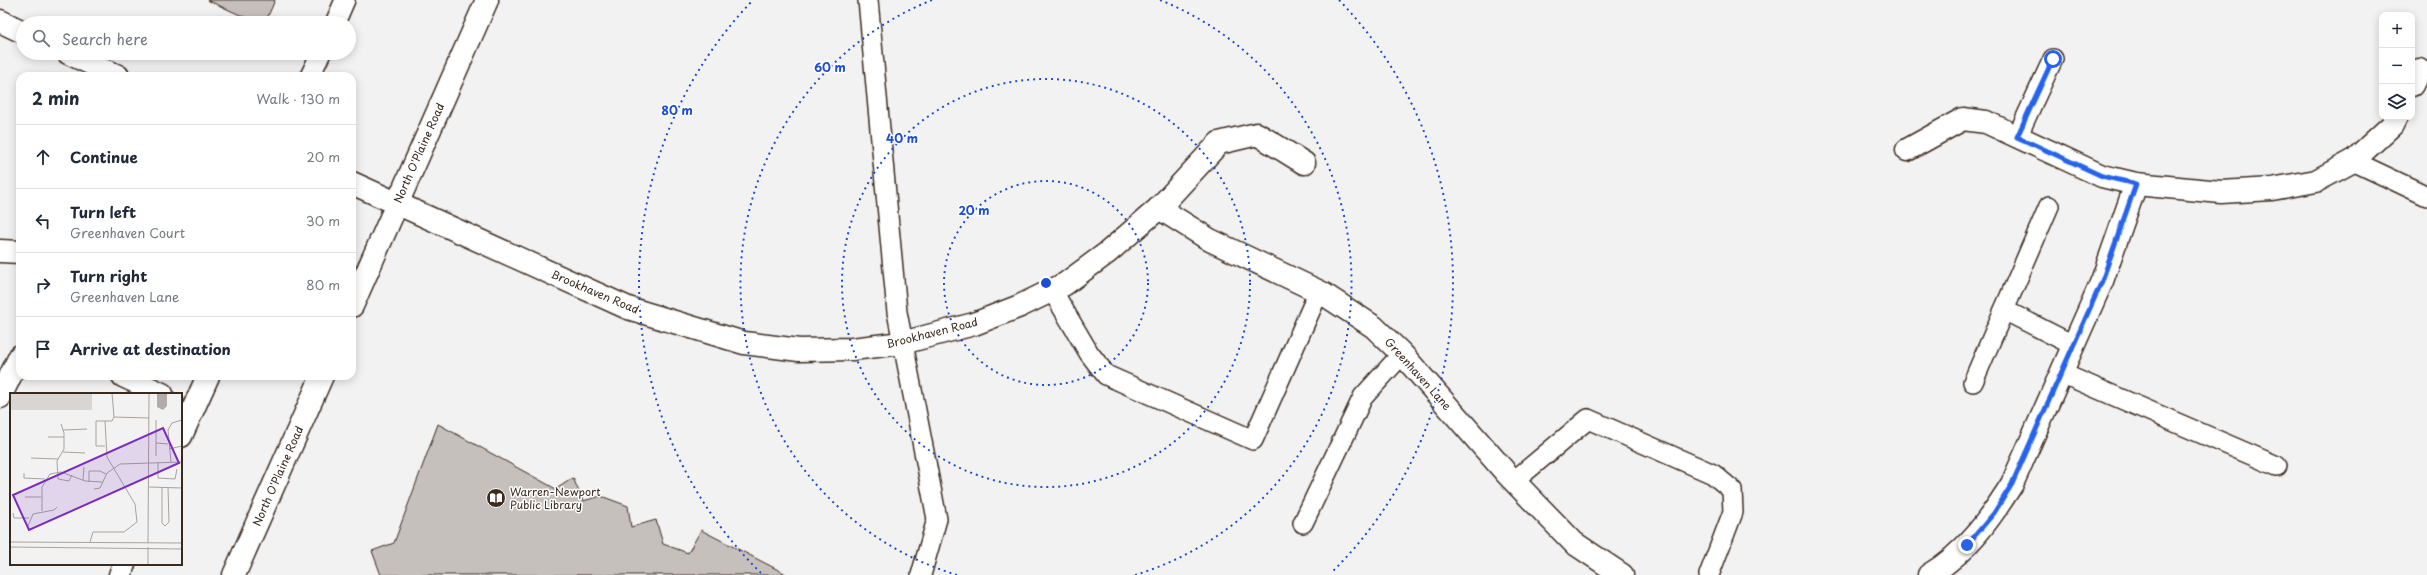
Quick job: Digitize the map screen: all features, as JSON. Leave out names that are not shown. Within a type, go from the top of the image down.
[{"type":"street","name":"North O'Plaine Road","points":[[356,297],[396,203],[487,0]]},
{"type":"street","points":[[0,21],[16,29]]},
{"type":"street","points":[[78,60],[94,71]]},
{"type":"street","points":[[1907,150],[1963,119],[1986,122],[2102,176],[2136,184],[2220,192],[2272,189],[2316,181],[2353,161],[2392,125],[2394,120]]},
{"type":"street","name":"Brookhaven Road","points":[[356,185],[628,308],[744,343],[800,350],[852,349],[902,343],[974,324],[1020,306],[1052,290],[1107,253],[1158,208],[1219,143],[1258,134],[1304,163]]},
{"type":"street","points":[[1929,575],[1944,566],[1967,545],[1994,513],[2012,484],[2102,281],[2136,184]]},
{"type":"street","name":"Greenhaven Lane","points":[[1158,208],[1210,240],[1318,291],[1374,327],[1402,354],[1514,481],[1574,543],[1622,575]]},
{"type":"street","points":[[0,251],[16,252]]},
{"type":"street","points":[[0,397],[16,364]]},
{"type":"street","points":[[132,380],[160,393]]},
{"type":"street","points":[[182,431],[187,406],[205,380]]},
{"type":"street","name":"North O'Plaine Road","points":[[234,575],[320,380]]},
{"type":"street","points":[[120,575],[124,565]]},
{"type":"lane","points":[[338,16],[345,0]]},
{"type":"lane","points":[[868,0],[902,343],[937,519],[921,575]]},
{"type":"lane","points":[[2017,137],[2053,59]]},
{"type":"lane","points":[[312,72],[318,60]]},
{"type":"lane","points":[[2353,161],[2427,196]]},
{"type":"lane","points":[[1973,382],[2049,206]]},
{"type":"lane","points":[[1052,290],[1089,353],[1106,375],[1252,440],[1318,291]]},
{"type":"lane","points":[[2004,310],[2073,345]]},
{"type":"lane","points":[[1303,523],[1363,397],[1402,354]]},
{"type":"lane","points":[[2061,373],[2277,466]]},
{"type":"lane","points":[[1514,481],[1588,419],[1713,474],[1732,490],[1733,512],[1709,575]]},
{"type":"building","points":[[207,0],[275,0],[268,16],[242,16]]},
{"type":"building","name":"Warren-Newport Public Library","points":[[438,424],[556,489],[573,478],[583,501],[601,496],[628,506],[631,527],[656,520],[663,544],[688,553],[701,530],[788,575],[381,575],[372,551],[394,543]]},
{"type":"place","name":"Warren-Newport Public Library","points":[[496,498]]},
{"type":"route","points":[[1967,545],[1994,513],[2012,484],[2102,281],[2136,184],[2102,176],[2017,137],[2053,59]]}]
